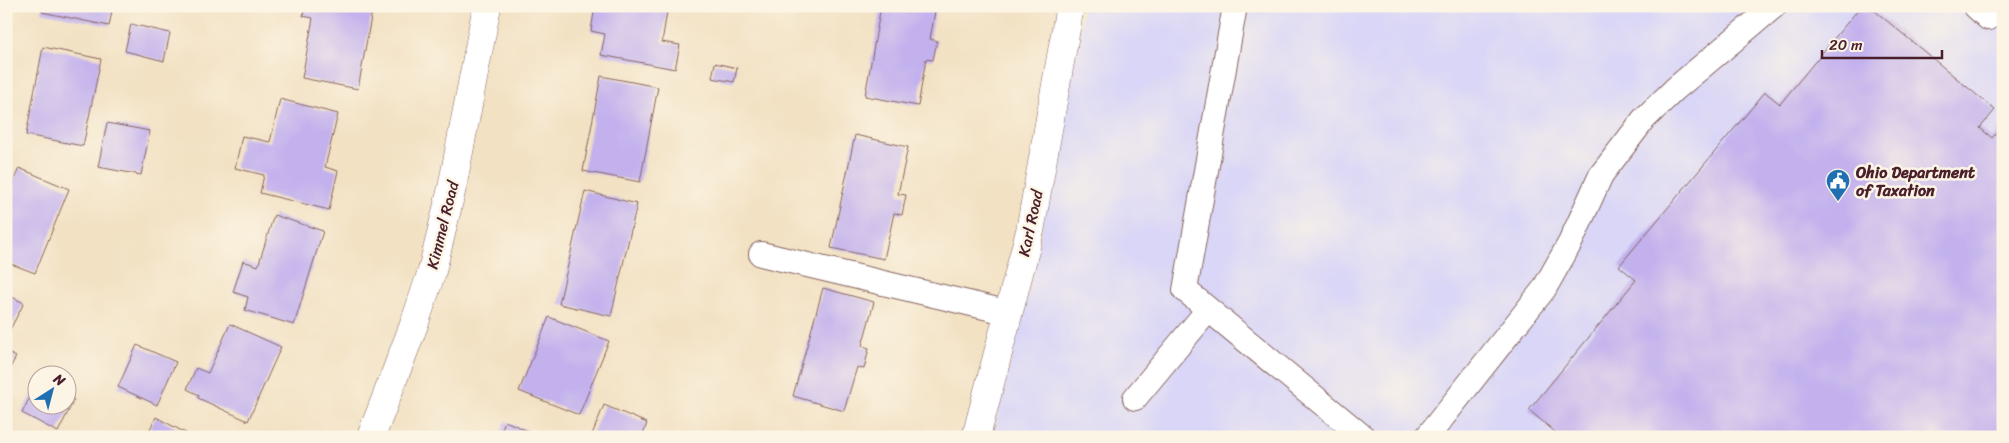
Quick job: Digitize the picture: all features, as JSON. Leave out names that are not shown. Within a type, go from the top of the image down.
[{"type":"street","name":"Kimmel Road","points":[[371,437],[432,271],[452,188],[486,6]]},
{"type":"street","name":"Karl Road","points":[[976,437],[1030,231],[1070,6]]},
{"type":"lane","points":[[1235,6],[1185,290],[1363,437]]},
{"type":"lane","points":[[1427,437],[1544,289],[1570,243],[1601,175],[1644,119],[1675,88],[1774,6]]},
{"type":"lane","points":[[761,254],[1010,313]]},
{"type":"lane","points":[[1135,398],[1208,310]]},
{"type":"shaded area","points":[[1084,6],[2003,6],[2003,437],[992,437],[1035,263]]},
{"type":"building","points":[[43,6],[113,6],[109,26],[42,12]]},
{"type":"building","points":[[305,6],[373,6],[358,89],[302,78],[313,18],[303,16]]},
{"type":"building","points":[[595,6],[668,6],[662,42],[680,45],[675,69],[601,55],[605,34],[591,31]]},
{"type":"building","points":[[881,6],[936,6],[930,39],[937,41],[933,60],[926,59],[918,106],[865,96]]},
{"type":"building","name":"Ohio Department of Taxation","points":[[1861,6],[1869,6],[1995,110],[1980,128],[1992,138],[2003,125],[2003,437],[1561,437],[1529,410],[1636,280],[1619,266],[1765,92],[1780,104]]},
{"type":"building","points":[[131,24],[170,33],[164,61],[125,51]]},
{"type":"building","points":[[43,47],[101,59],[83,146],[26,135]]},
{"type":"building","points":[[715,63],[737,68],[734,82],[712,78]]},
{"type":"building","points":[[601,76],[658,87],[640,182],[583,171]]},
{"type":"building","points":[[280,99],[338,114],[325,167],[338,171],[329,210],[260,193],[264,175],[235,168],[242,136],[270,142]]},
{"type":"building","points":[[107,123],[150,131],[141,175],[98,167]]},
{"type":"building","points":[[855,135],[908,147],[898,194],[906,195],[902,215],[894,213],[884,259],[831,248]]},
{"type":"building","points":[[19,168],[69,189],[35,273],[6,262],[6,199]]},
{"type":"building","points":[[585,191],[637,204],[611,316],[559,304]]},
{"type":"building","points":[[274,215],[323,231],[294,325],[245,310],[248,297],[233,292],[243,261],[258,266]]},
{"type":"building","points":[[823,288],[874,302],[862,346],[869,348],[864,369],[857,367],[844,411],[793,396]]},
{"type":"building","points":[[6,294],[24,303],[6,337]]},
{"type":"building","points":[[549,317],[609,341],[579,415],[519,391]]},
{"type":"building","points":[[230,324],[281,347],[248,421],[198,398],[199,395],[187,389],[196,368],[208,373]]},
{"type":"building","points":[[137,345],[176,362],[157,405],[118,387]]},
{"type":"building","points":[[6,352],[16,357],[6,375]]},
{"type":"building","points":[[28,401],[28,416],[66,416],[58,432],[22,413]]},
{"type":"building","points":[[604,405],[647,423],[642,437],[591,437]]},
{"type":"building","points":[[156,417],[193,437],[146,437]]},
{"type":"building","points":[[505,421],[542,437],[499,437]]},
{"type":"place","name":"Ohio Department of Taxation","points":[[1838,202]]}]
